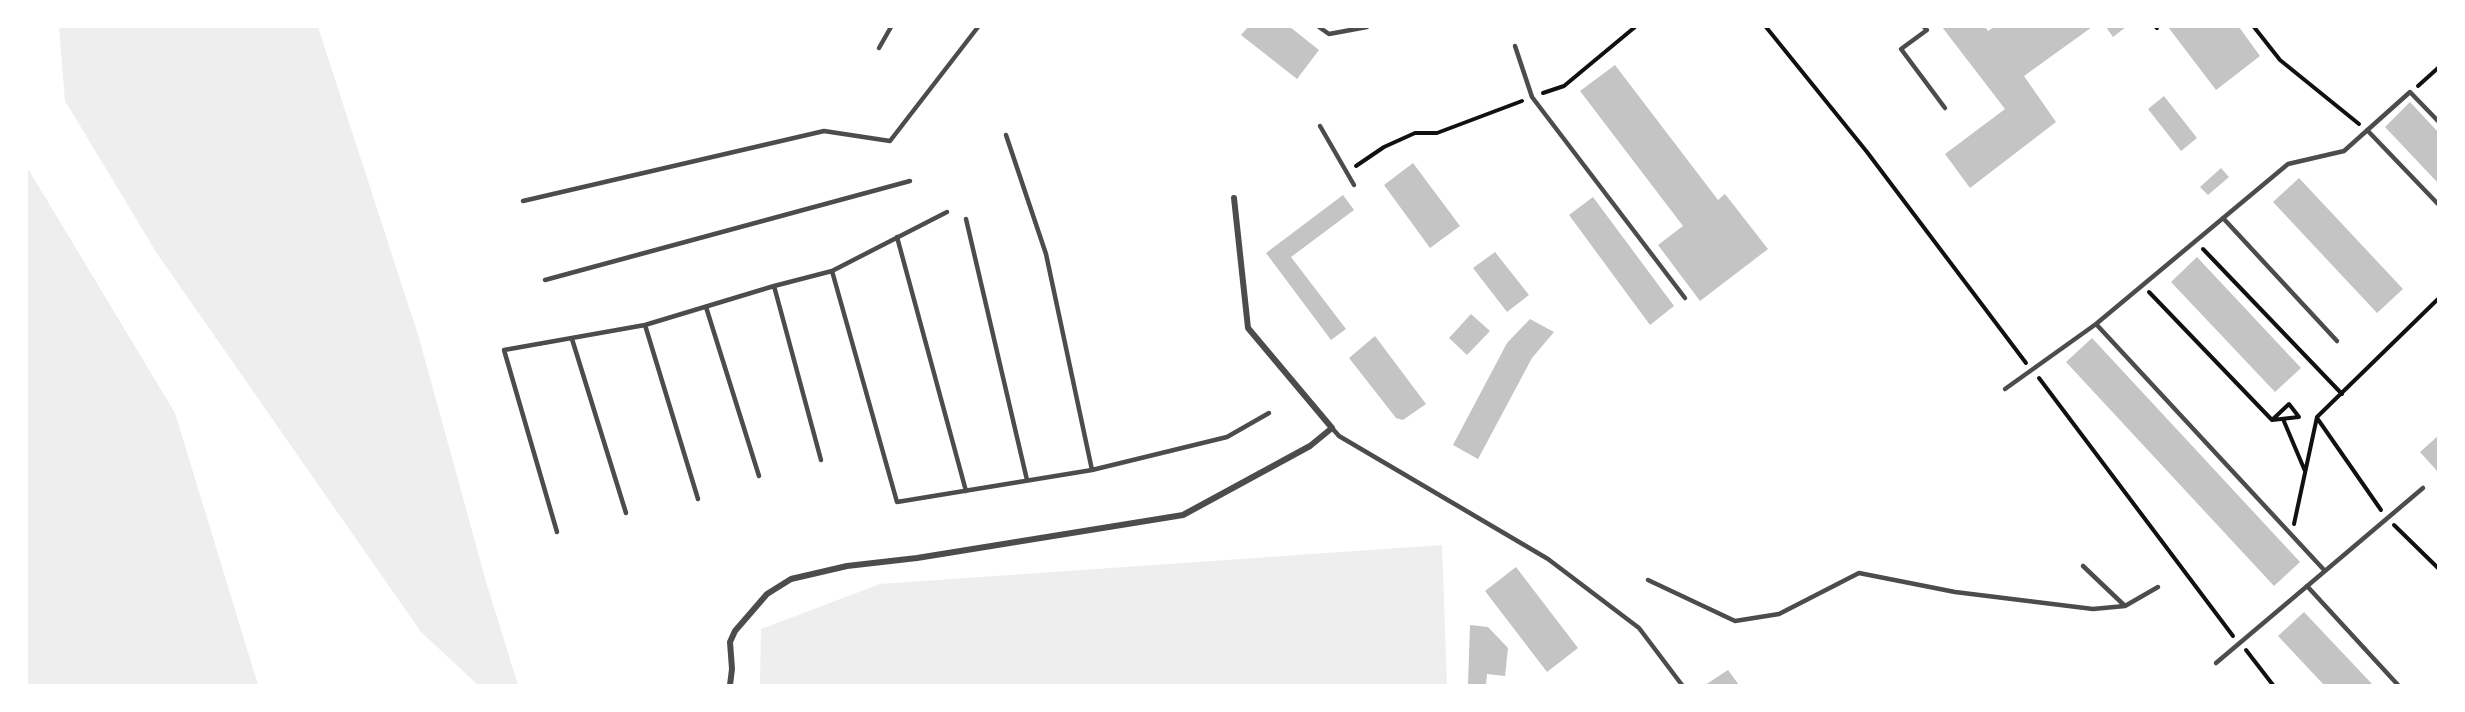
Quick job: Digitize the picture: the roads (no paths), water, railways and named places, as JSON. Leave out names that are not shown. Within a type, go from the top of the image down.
[{"type":"street","points":[[730,685],[732,669],[730,642],[735,631],[766,594],[791,579],[847,566],[1183,515],[1310,446],[1332,428],[1248,328],[1234,198]]},
{"type":"lane","points":[[879,48],[891,27]]},
{"type":"lane","points":[[523,201],[824,131],[890,141],[978,27]]},
{"type":"lane","points":[[1319,27],[1329,34],[1367,27]]},
{"type":"lane","points":[[1924,27],[1927,30],[1901,49],[1945,108]]},
{"type":"lane","points":[[1515,46],[1532,97],[1685,298]]},
{"type":"lane","points":[[2005,388],[2096,324],[2288,164],[2344,151],[2410,92],[2438,121]]},
{"type":"lane","points":[[1320,126],[1354,184]]},
{"type":"lane","points":[[2367,130],[2438,204]]},
{"type":"lane","points":[[1006,135],[1046,254],[1092,470]]},
{"type":"lane","points":[[545,280],[910,181]]},
{"type":"lane","points":[[557,532],[504,350],[645,325],[832,271],[947,212]]},
{"type":"lane","points":[[966,219],[1027,480]]},
{"type":"lane","points":[[2223,219],[2337,341]]},
{"type":"lane","points":[[897,237],[966,491]]},
{"type":"lane","points":[[832,271],[897,502],[1092,470],[1227,437],[1269,413]]},
{"type":"lane","points":[[774,286],[821,460]]},
{"type":"lane","points":[[706,307],[759,476]]},
{"type":"lane","points":[[2096,324],[2325,571]]},
{"type":"lane","points":[[645,325],[698,500]]},
{"type":"lane","points":[[572,339],[626,513]]},
{"type":"lane","points":[[1332,428],[1338,436],[1548,559],[1639,628],[1682,685]]},
{"type":"lane","points":[[2216,663],[2423,488]]},
{"type":"lane","points":[[2083,566],[2125,606]]},
{"type":"lane","points":[[1648,580],[1735,621],[1779,614],[1859,573],[1955,592],[2093,609],[2125,606],[2158,587]]},
{"type":"lane","points":[[2307,586],[2398,685]]}]
